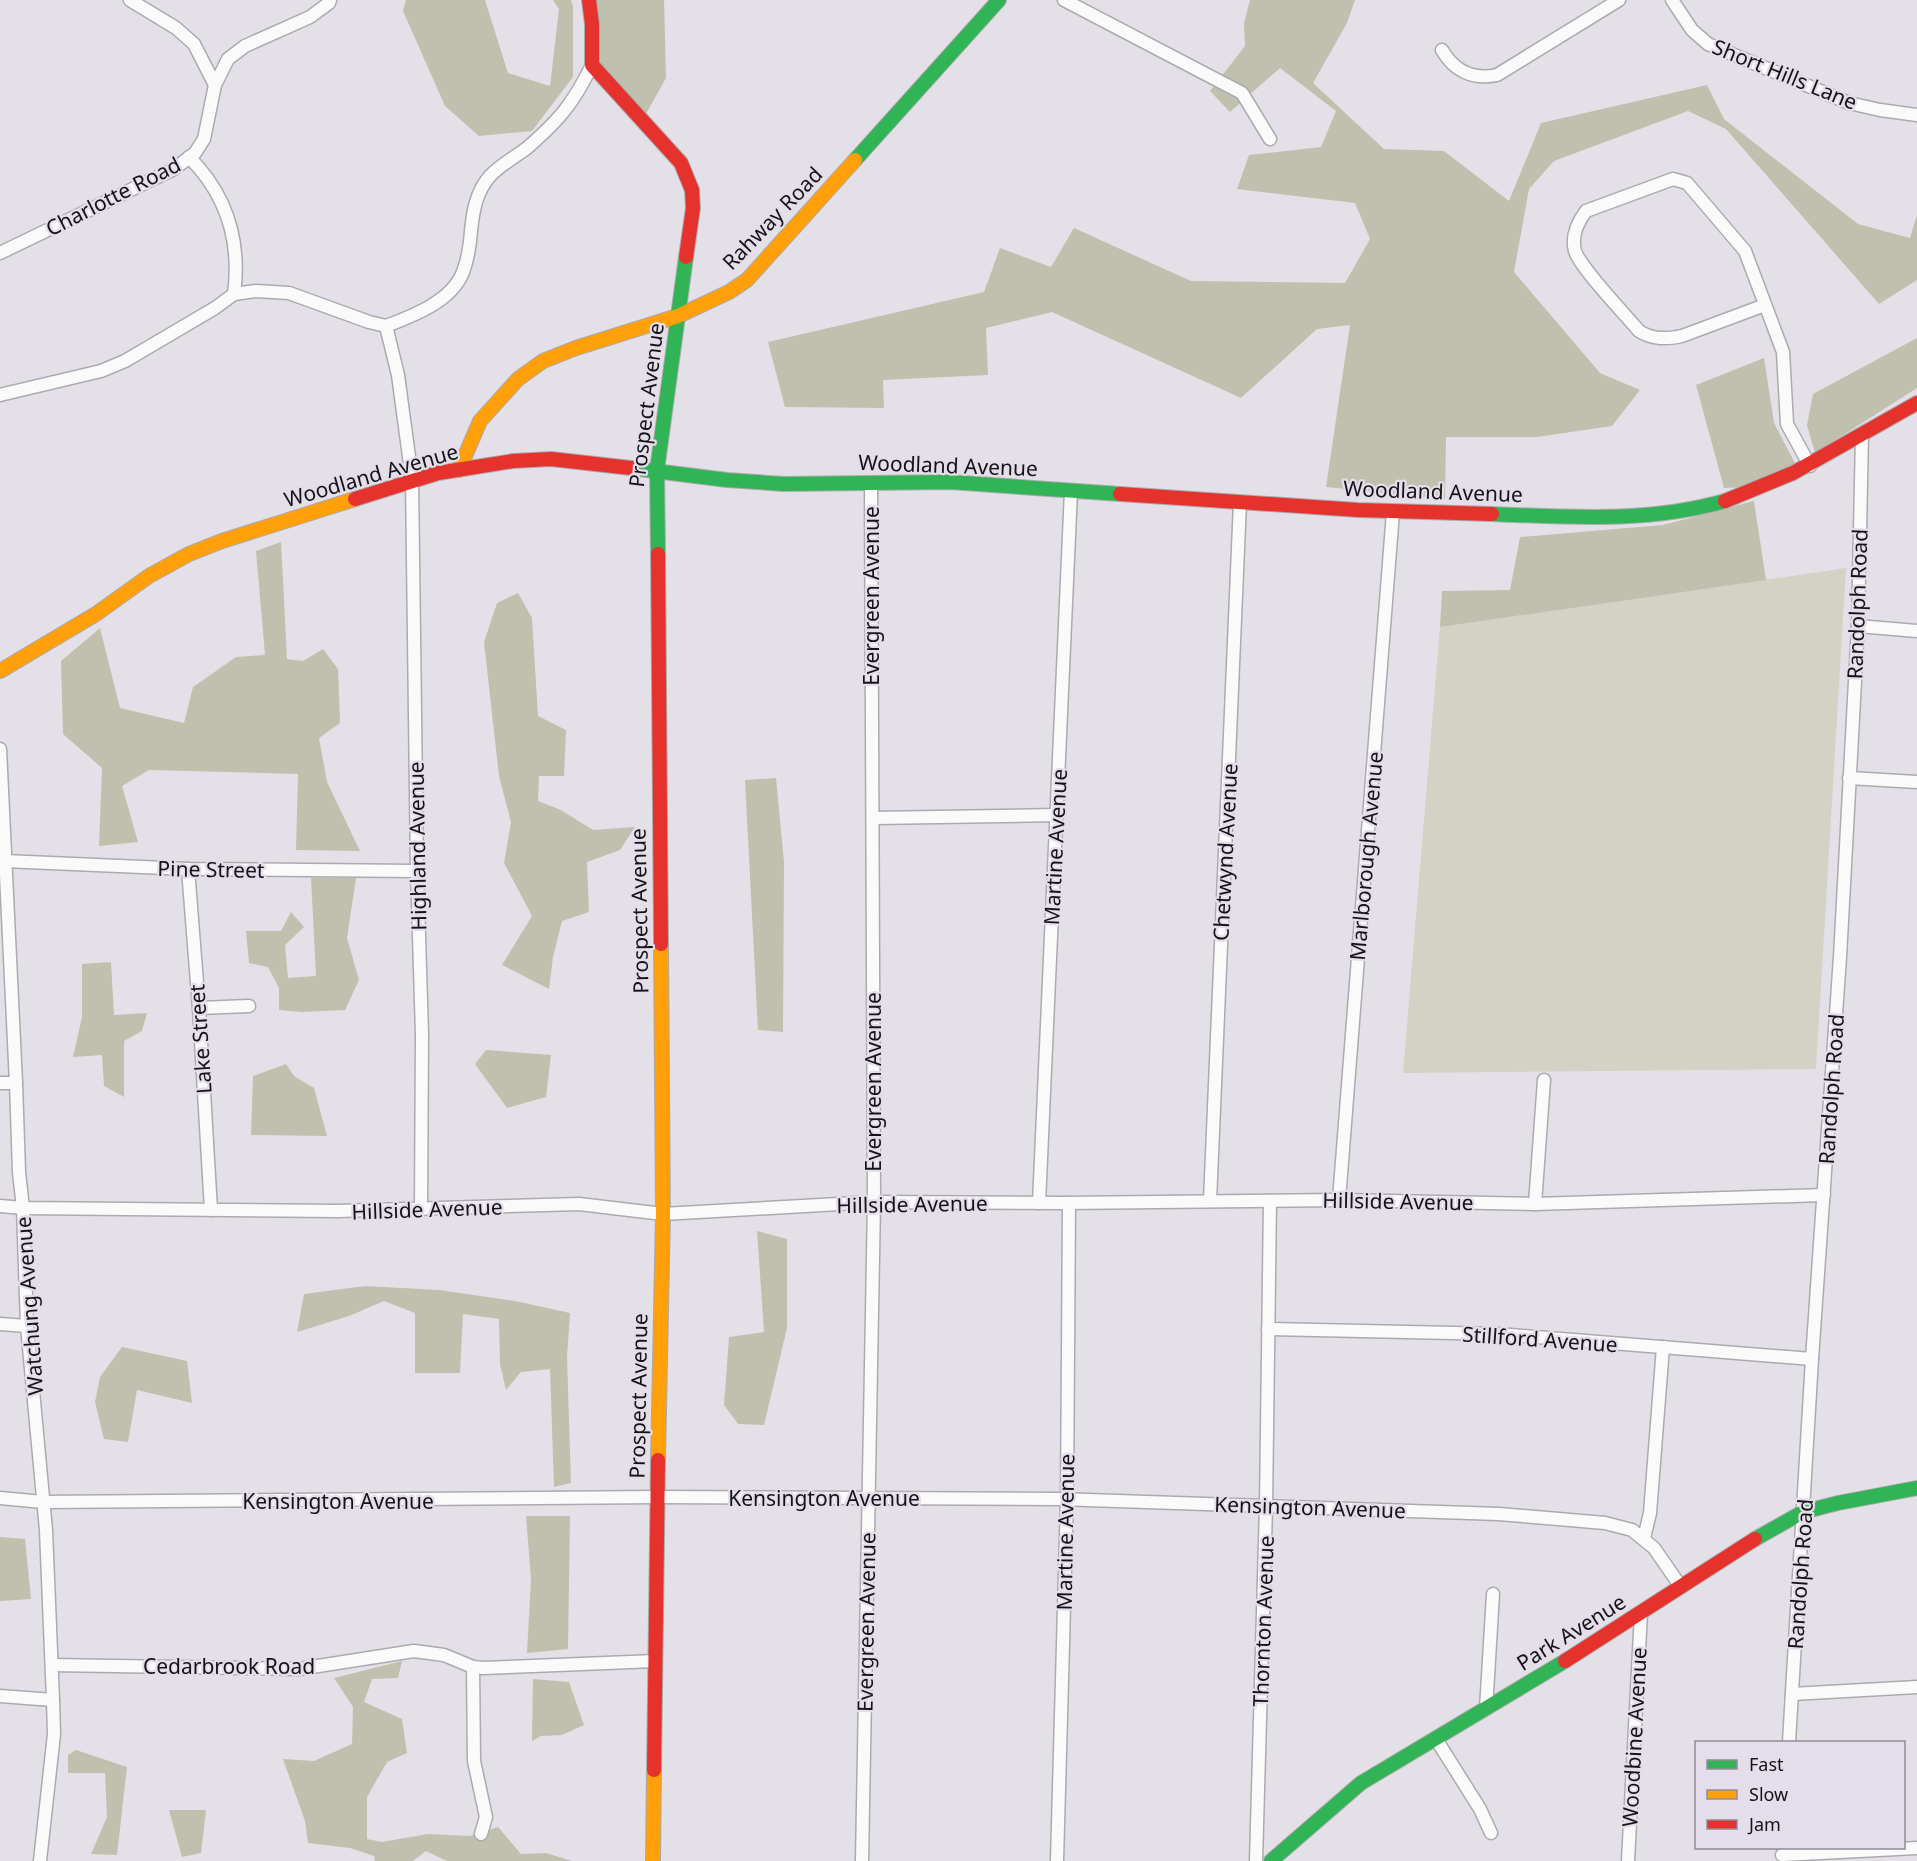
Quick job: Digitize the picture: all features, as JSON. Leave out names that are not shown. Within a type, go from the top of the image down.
[{"type":"street","points":[[130,0],[176,28],[194,44],[215,85]]},
{"type":"street","points":[[189,157],[195,153],[204,139],[215,85],[228,59],[245,46],[310,18],[330,0]]},
{"type":"street","points":[[0,395],[101,371],[124,361],[215,308],[234,294],[256,291],[289,292],[369,322],[386,326],[413,316],[438,300],[454,287],[463,274],[469,252],[473,210],[490,175],[526,148],[562,115],[578,93],[592,65],[589,0]]},
{"type":"street","name":"Rahway Road","points":[[459,470],[480,421],[498,399],[543,361],[576,348],[678,316],[729,292],[747,280],[999,0]]},
{"type":"street","points":[[1064,0],[1242,93],[1270,139]]},
{"type":"street","points":[[1442,50],[1452,65],[1469,74],[1497,75],[1619,0]]},
{"type":"street","name":"Short Hills Lane","points":[[1672,0],[1692,30],[1708,44],[1849,103],[1917,115]]},
{"type":"street","name":"Prospect Avenue","points":[[592,65],[681,163],[692,190],[693,208],[657,470],[663,1214],[653,1861]]},
{"type":"street","name":"Charlotte Road","points":[[0,253],[174,169],[189,157],[216,190],[229,217],[237,262],[234,294]]},
{"type":"street","points":[[1765,305],[1682,336],[1668,339],[1647,336],[1639,331],[1582,265],[1575,251],[1574,240],[1579,220],[1586,212],[1673,179],[1687,183],[1745,251],[1783,352],[1787,424],[1810,466]]},
{"type":"street","name":"Highland Avenue","points":[[386,326],[398,375],[412,482],[417,871],[422,1034],[421,1210]]},
{"type":"street","name":"Woodland Avenue","points":[[0,671],[96,614],[148,576],[189,554],[222,541],[438,473],[513,461],[551,459],[727,480],[784,484],[950,482],[1393,512],[1636,517],[1681,510],[1737,496],[1810,466],[1917,403]]},
{"type":"street","name":"Randolph Road","points":[[1789,1741],[1858,626],[1862,435]]},
{"type":"street","name":"Evergreen Avenue","points":[[862,1861],[874,1202],[871,483]]},
{"type":"street","name":"Martine Avenue","points":[[1040,1203],[1071,491]]},
{"type":"street","name":"Chetwynd Avenue","points":[[1210,1201],[1240,502]]},
{"type":"street","name":"Marlborough Avenue","points":[[1339,1200],[1393,512]]},
{"type":"street","points":[[1858,626],[1917,631]]},
{"type":"street","name":"Watchung Avenue","points":[[0,749],[27,1326],[46,1530],[52,1665],[54,1734],[40,1861]]},
{"type":"street","points":[[1849,778],[1917,782]]},
{"type":"street","points":[[873,818],[1057,815]]},
{"type":"street","name":"Pine Street","points":[[4,861],[188,869],[417,871]]},
{"type":"street","name":"Lake Street","points":[[188,869],[211,1210]]},
{"type":"street","points":[[199,1008],[249,1006]]},
{"type":"street","points":[[1535,1203],[1544,1080]]},
{"type":"street","points":[[0,1083],[16,1083]]},
{"type":"street","name":"Hillside Avenue","points":[[0,1206],[337,1211],[579,1204],[663,1214],[874,1202],[1069,1203],[1339,1200],[1535,1203],[1824,1195]]},
{"type":"street","name":"Thornton Avenue","points":[[1256,1861],[1266,1506],[1270,1201]]},
{"type":"street","name":"Martine Avenue","points":[[1057,1861],[1066,1499],[1069,1203]]},
{"type":"street","points":[[0,1324],[27,1326]]},
{"type":"street","name":"Stillford Avenue","points":[[1268,1329],[1499,1334],[1812,1359]]},
{"type":"street","points":[[1663,1347],[1650,1513],[1644,1538],[1659,1554],[1681,1587]]},
{"type":"street","name":"Park Avenue","points":[[1271,1861],[1361,1783],[1641,1613],[1754,1539],[1803,1512],[1917,1488]]},
{"type":"street","name":"Kensington Avenue","points":[[0,1498],[43,1502],[657,1497],[1066,1499],[1509,1515],[1605,1523],[1632,1530],[1644,1538]]},
{"type":"street","points":[[1486,1709],[1493,1594]]},
{"type":"street","name":"Woodbine Avenue","points":[[1628,1861],[1641,1613]]},
{"type":"street","name":"Cedarbrook Road","points":[[52,1665],[288,1670],[414,1651],[444,1655],[473,1667],[655,1661]]},
{"type":"street","points":[[473,1667],[474,1761],[486,1817],[481,1834]]},
{"type":"street","points":[[1792,1694],[1917,1687]]},
{"type":"street","points":[[0,1696],[53,1700]]},
{"type":"street","points":[[1436,1739],[1480,1809],[1491,1833]]},
{"type":"street","points":[[1782,1855],[1898,1849]]},
{"type":"shaded area","points":[[1846,568],[1816,1069],[1403,1073],[1440,627]]},
{"type":"green space","points":[[406,0],[485,0],[508,73],[550,86],[559,9],[553,0],[571,0],[573,6],[573,77],[532,131],[479,136],[445,106],[403,11]]},
{"type":"green space","points":[[583,0],[664,0],[666,78],[642,121],[589,74]]},
{"type":"green space","points":[[1250,0],[1355,0],[1347,23],[1313,83],[1384,149],[1444,151],[1509,201],[1541,123],[1707,85],[1724,119],[1858,224],[1910,238],[1917,215],[1917,280],[1879,304],[1726,129],[1688,111],[1554,161],[1529,189],[1514,272],[1600,373],[1640,390],[1612,426],[1537,437],[1446,437],[1445,499],[1326,487],[1350,325],[1317,329],[1241,398],[1052,312],[986,328],[988,375],[883,380],[884,408],[785,407],[768,342],[984,292],[1000,248],[1051,267],[1074,228],[1191,281],[1345,283],[1370,239],[1355,203],[1237,189],[1249,155],[1321,147],[1336,111],[1280,68],[1230,112],[1210,91],[1245,46],[1244,23]]},
{"type":"green space","points":[[1917,338],[1917,388],[1815,453],[1807,425],[1813,394]]},
{"type":"green space","points":[[1764,358],[1774,423],[1796,465],[1746,487],[1724,488],[1696,385]]},
{"type":"green space","points":[[1754,501],[1766,580],[1440,627],[1442,591],[1510,590],[1520,537],[1663,525]]},
{"type":"green space","points":[[281,542],[287,659],[303,661],[323,649],[338,669],[340,723],[319,738],[327,782],[360,851],[296,850],[298,774],[149,770],[122,786],[138,842],[99,846],[102,768],[63,734],[61,661],[100,628],[120,708],[184,723],[193,687],[236,657],[265,655],[256,551]]},
{"type":"green space","points":[[518,593],[532,618],[538,716],[566,730],[564,776],[539,776],[538,801],[561,810],[593,830],[635,827],[620,850],[587,862],[589,912],[562,921],[553,957],[549,989],[502,965],[532,916],[504,863],[511,822],[499,776],[484,642],[497,603]]},
{"type":"green space","points":[[776,778],[784,862],[783,1032],[758,1030],[745,780]]},
{"type":"green space","points":[[311,878],[356,878],[347,938],[359,980],[345,1010],[302,1012],[279,1010],[279,988],[268,967],[249,963],[246,931],[281,931],[291,912],[304,927],[285,945],[288,978],[316,976]]},
{"type":"green space","points":[[111,962],[114,1015],[147,1013],[142,1031],[124,1041],[124,1097],[104,1086],[102,1055],[73,1057],[82,1017],[82,964]]},
{"type":"green space","points":[[486,1050],[551,1055],[546,1097],[507,1108],[475,1064]]},
{"type":"green space","points":[[286,1064],[294,1076],[314,1088],[327,1136],[251,1135],[253,1076]]},
{"type":"green space","points":[[757,1231],[787,1239],[787,1328],[764,1425],[738,1424],[724,1405],[729,1337],[764,1332]]},
{"type":"green space","points":[[365,1286],[439,1290],[515,1301],[570,1313],[567,1357],[571,1483],[554,1487],[550,1369],[521,1372],[506,1390],[500,1364],[499,1319],[463,1314],[460,1373],[415,1373],[415,1313],[384,1301],[349,1316],[297,1332],[304,1294]]},
{"type":"green space","points":[[122,1347],[187,1361],[192,1403],[137,1390],[128,1442],[104,1439],[95,1402],[100,1377]]},
{"type":"green space","points":[[526,1516],[570,1516],[568,1649],[527,1653],[531,1579]]},
{"type":"green space","points":[[0,1537],[25,1539],[31,1599],[0,1601]]},
{"type":"green space","points":[[402,1661],[398,1678],[372,1679],[364,1702],[402,1719],[407,1753],[387,1762],[367,1797],[367,1839],[382,1842],[428,1834],[470,1836],[498,1827],[521,1854],[546,1853],[572,1861],[447,1861],[426,1851],[413,1861],[375,1861],[374,1856],[350,1848],[308,1843],[305,1821],[283,1759],[314,1761],[352,1744],[353,1707],[334,1678]]},
{"type":"green space","points":[[533,1679],[569,1682],[584,1725],[562,1735],[541,1736],[532,1741]]},
{"type":"green space","points":[[76,1750],[127,1767],[117,1855],[91,1854],[107,1817],[105,1773],[68,1773],[68,1755]]},
{"type":"green space","points":[[169,1810],[206,1810],[201,1853],[182,1857]]},
{"type":"traffic: fast","points":[[855,160],[999,0]]},
{"type":"traffic: fast","points":[[658,554],[657,470],[686,257]]},
{"type":"traffic: fast","points":[[631,468],[727,480],[784,484],[950,482],[1120,494]]},
{"type":"traffic: fast","points":[[1492,514],[1638,516],[1667,513],[1725,501]]},
{"type":"traffic: fast","points":[[1755,1539],[1803,1512],[1917,1488]]},
{"type":"traffic: fast","points":[[1271,1861],[1361,1783],[1565,1661]]},
{"type":"traffic: slow","points":[[459,470],[480,421],[518,379],[543,361],[576,348],[678,316],[729,292],[747,280],[855,160]]},
{"type":"traffic: slow","points":[[0,671],[96,614],[149,576],[189,554],[222,541],[355,499]]},
{"type":"traffic: slow","points":[[658,1460],[663,1214],[661,944]]},
{"type":"traffic: slow","points":[[653,1861],[654,1770]]},
{"type":"traffic: jam","points":[[589,0],[592,24],[592,65],[681,163],[692,190],[693,208],[686,257]]},
{"type":"traffic: jam","points":[[1725,501],[1793,473],[1917,403]]},
{"type":"traffic: jam","points":[[355,499],[438,473],[513,461],[551,459],[631,468]]},
{"type":"traffic: jam","points":[[1120,494],[1358,510],[1492,514]]},
{"type":"traffic: jam","points":[[658,554],[661,944]]},
{"type":"traffic: jam","points":[[654,1770],[658,1460]]},
{"type":"traffic: jam","points":[[1565,1661],[1755,1539]]}]
